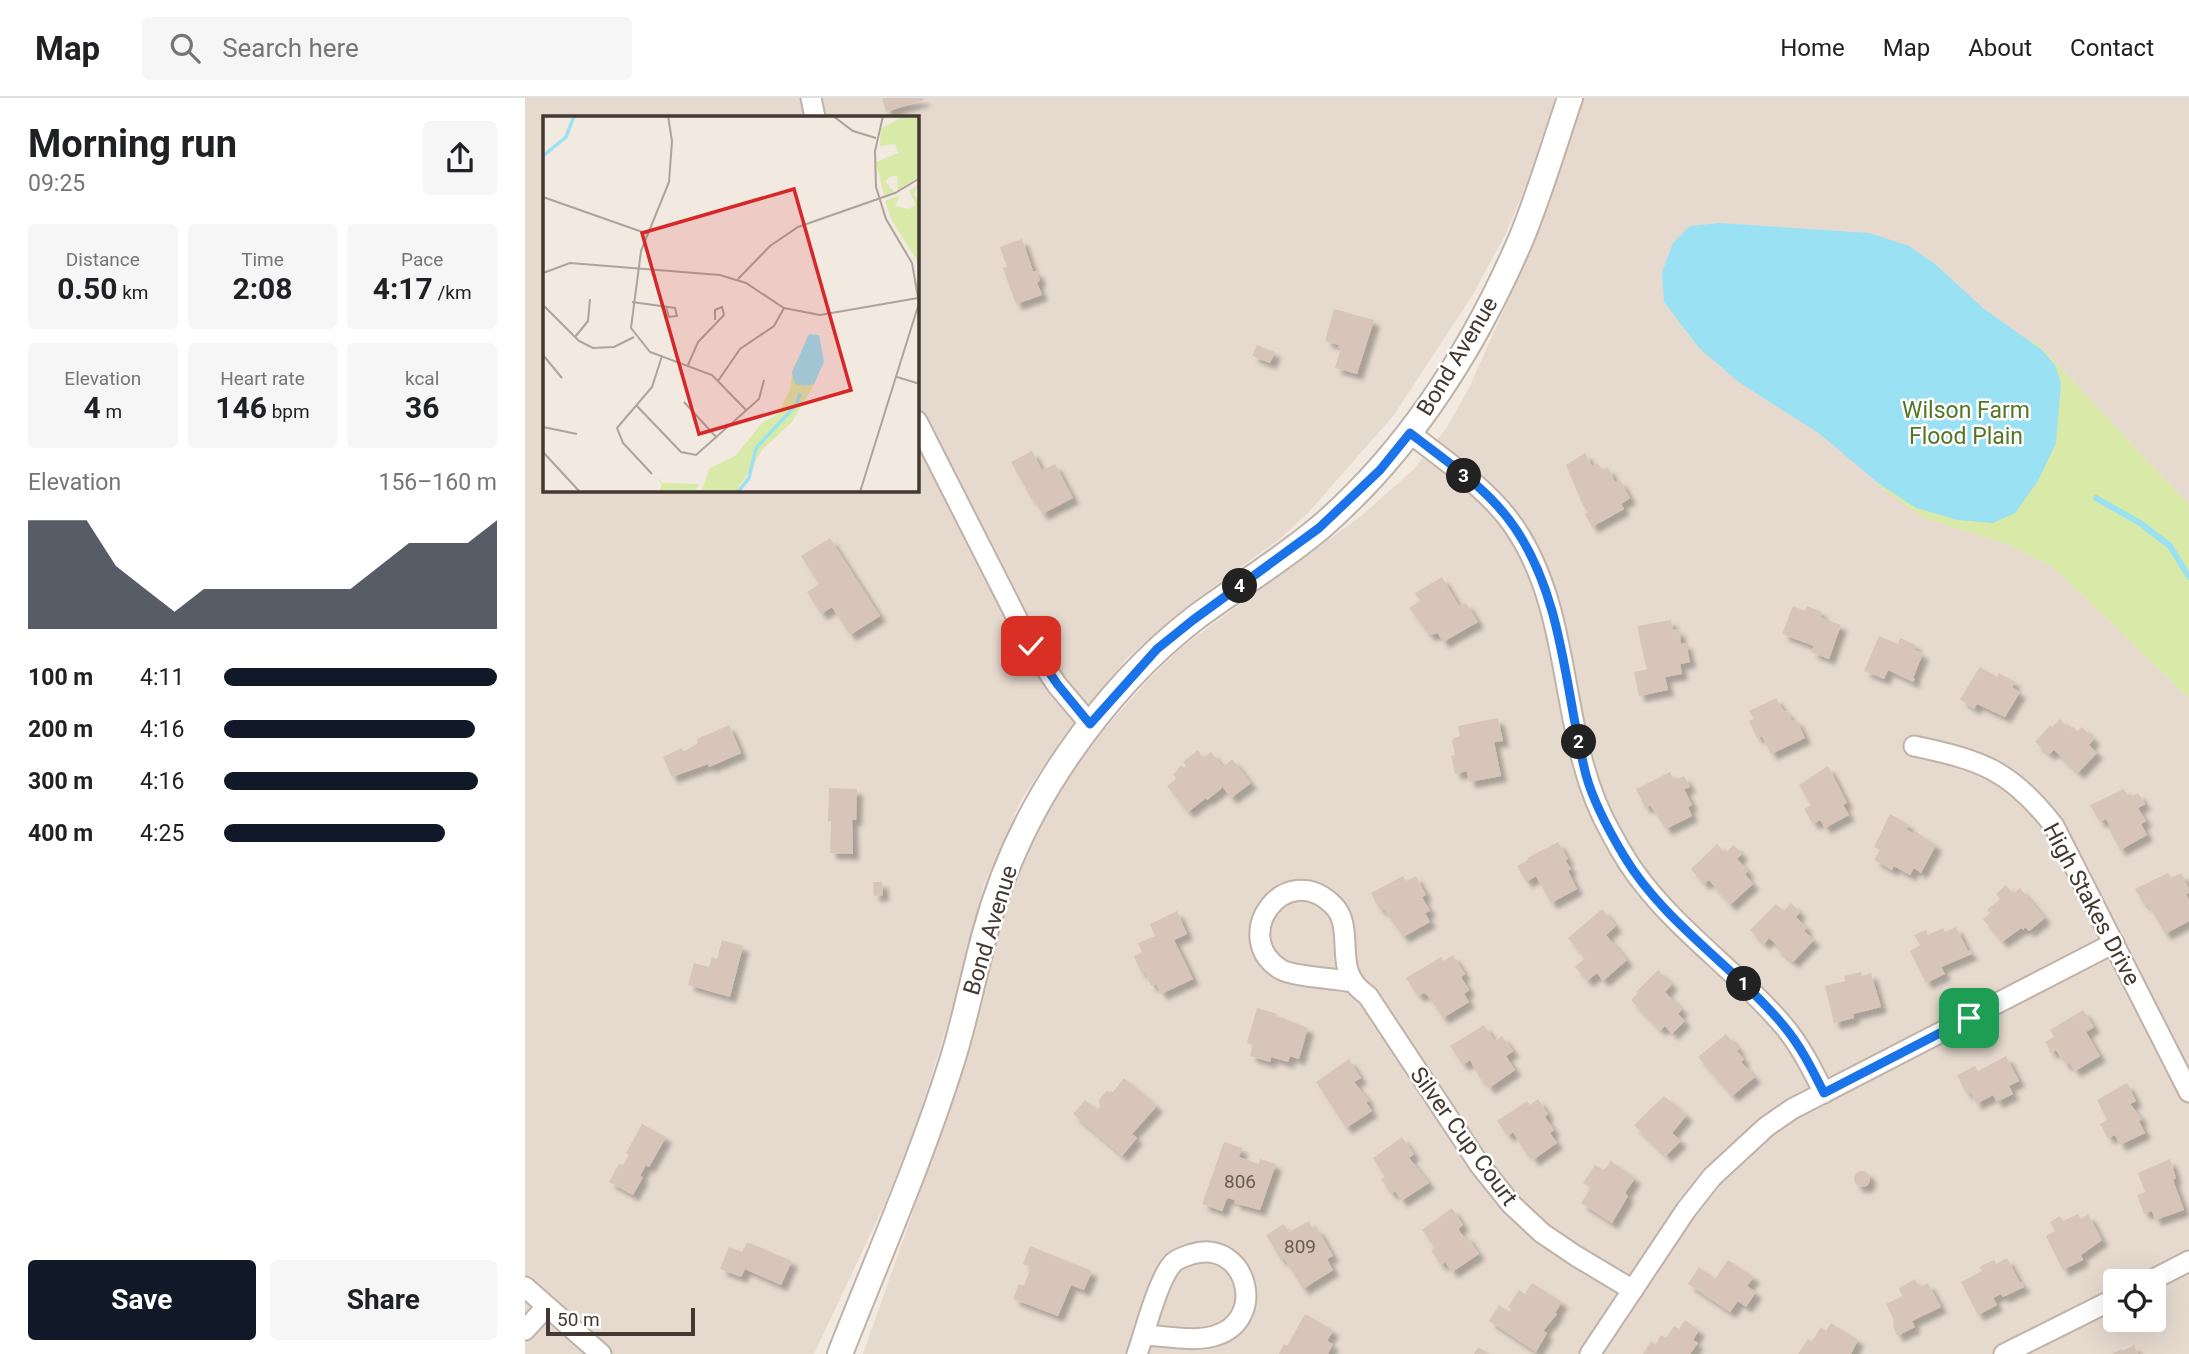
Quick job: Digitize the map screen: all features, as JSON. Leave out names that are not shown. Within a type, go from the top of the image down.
[{"type":"street","points":[[811,98],[815,116]]},
{"type":"street","name":"Bond Avenue","points":[[840,1354],[951,1063],[998,891],[1035,808],[1090,724],[1157,649],[1319,528],[1380,470],[1410,433],[1451,372],[1493,299],[1521,239],[1545,177],[1570,98]]},
{"type":"street","points":[[919,425],[1031,646],[1090,724]]},
{"type":"street","points":[[1410,433],[1479,488],[1514,525],[1528,548],[1548,594],[1587,777],[1598,807],[1625,859],[1660,902],[1765,1004],[1785,1027],[1806,1057],[1824,1093]]},
{"type":"street","name":"High Stakes Drive","points":[[1915,746],[1962,756],[1991,767],[2017,784],[2035,801],[2054,825],[2189,1092]]},
{"type":"street","name":"Silver Cup Court","points":[[1353,982],[1331,977],[1299,975],[1280,969],[1272,962],[1259,934],[1271,904],[1287,892],[1297,890],[1317,895],[1336,907],[1344,925],[1347,967],[1353,982],[1368,996],[1479,1164],[1511,1204],[1542,1233],[1633,1290]]},
{"type":"street","points":[[1590,1354],[1686,1210],[1720,1170],[1766,1127],[1792,1109],[2114,943]]},
{"type":"street","points":[[1137,1354],[1164,1277],[1173,1263],[1184,1256],[1208,1251],[1239,1269],[1246,1290],[1246,1303],[1243,1313],[1228,1329],[1206,1337],[1144,1335]]},
{"type":"street","points":[[2166,1273],[2189,1261]]},
{"type":"street","points":[[525,1287],[601,1354]]},
{"type":"street","points":[[2004,1354],[2103,1304]]},
{"type":"street","points":[[525,1330],[546,1307]]},
{"type":"shaded area","points":[[525,98],[1555,98],[1531,173],[1506,233],[1472,296],[1394,415],[1308,513],[1281,538],[1188,605],[1127,658],[1058,744],[1021,800],[984,885],[951,1013],[917,1122],[887,1199],[814,1354],[525,1354]]},
{"type":"shaded area","points":[[1583,98],[2189,98],[2189,505],[2039,345],[1922,517],[2009,545],[2053,567],[2189,698],[2189,1354],[863,1354],[964,1067],[996,939],[1010,895],[1028,849],[1062,786],[1101,733],[1149,679],[1183,646],[1361,516],[1413,470],[1447,427],[1469,388],[1534,243]]},
{"type":"green space","name":"Wilson Farm Flood Plain","points":[[1933,292],[2039,345],[2189,505],[2189,698],[2053,567],[2009,545],[1922,517],[1883,489],[1850,450]]},
{"type":"water","name":"Wilson Farm Flood Plain","points":[[1720,223],[1869,233],[1909,246],[1935,264],[1984,309],[2042,350],[2055,365],[2061,383],[2056,443],[2038,481],[2015,513],[1993,523],[1958,520],[1916,508],[1878,483],[1820,434],[1740,383],[1700,349],[1664,302],[1662,272],[1673,243],[1690,226]]},
{"type":"building","points":[[882,98],[923,98],[924,100],[886,112]]},
{"type":"building","points":[[1022,239],[1033,271],[1037,271],[1040,280],[1037,283],[1042,295],[1016,304],[1003,268],[1007,267],[1000,247]]},
{"type":"building","points":[[1334,309],[1374,320],[1357,374],[1335,368],[1341,348],[1325,341]]},
{"type":"building","points":[[1257,345],[1275,352],[1270,363],[1252,356]]},
{"type":"building","points":[[1032,451],[1042,470],[1055,464],[1073,498],[1042,514],[1011,462]]},
{"type":"building","points":[[1585,453],[1592,466],[1598,463],[1602,471],[1608,467],[1615,482],[1620,480],[1630,498],[1621,504],[1624,509],[1592,527],[1585,514],[1590,511],[1586,510],[1582,503],[1566,465]]},
{"type":"building","points":[[830,538],[880,616],[850,635],[832,607],[821,614],[807,592],[819,584],[801,556]]},
{"type":"building","points":[[1442,577],[1459,606],[1466,603],[1478,622],[1443,642],[1438,633],[1429,635],[1409,608],[1420,601],[1415,593]]},
{"type":"building","points":[[1793,606],[1805,611],[1807,606],[1822,612],[1820,617],[1841,625],[1829,659],[1811,652],[1814,646],[1782,634]]},
{"type":"building","points":[[1671,620],[1673,630],[1679,629],[1681,644],[1686,643],[1690,662],[1680,664],[1682,674],[1665,677],[1668,690],[1639,696],[1634,672],[1648,669],[1637,626]]},
{"type":"building","points":[[1879,636],[1898,644],[1900,638],[1916,645],[1914,650],[1923,653],[1913,682],[1888,670],[1884,679],[1864,671]]},
{"type":"building","points":[[1980,667],[1997,677],[1999,673],[2015,682],[2012,687],[2020,692],[2005,717],[1977,704],[1974,709],[1960,699]]},
{"type":"building","points":[[1776,698],[1792,721],[1796,719],[1805,738],[1771,754],[1762,736],[1757,738],[1749,721],[1754,719],[1749,711]]},
{"type":"building","points":[[1498,718],[1503,741],[1494,742],[1501,776],[1469,782],[1467,771],[1455,774],[1451,756],[1455,755],[1452,741],[1460,736],[1458,726]]},
{"type":"building","points":[[2060,719],[2070,729],[2073,727],[2078,731],[2082,727],[2094,739],[2089,745],[2097,753],[2078,773],[2054,750],[2049,754],[2035,742],[2050,725],[2052,727]]},
{"type":"building","points":[[729,725],[741,753],[709,767],[708,764],[672,777],[663,757],[682,748],[685,751],[698,743],[697,739]]},
{"type":"building","points":[[1198,750],[1203,758],[1211,752],[1223,767],[1232,759],[1251,783],[1231,798],[1222,786],[1188,812],[1167,786],[1176,779],[1173,774],[1177,769],[1182,765],[1183,768],[1186,766],[1183,762]]},
{"type":"building","points":[[1828,766],[1847,803],[1843,805],[1849,815],[1825,828],[1820,820],[1813,824],[1804,809],[1811,805],[1799,785]]},
{"type":"building","points":[[1670,772],[1674,780],[1684,776],[1690,787],[1684,789],[1692,805],[1688,807],[1692,816],[1666,829],[1650,805],[1645,808],[1636,789]]},
{"type":"building","points":[[829,788],[857,789],[856,820],[852,820],[853,854],[830,853]]},
{"type":"building","points":[[2124,789],[2129,798],[2138,793],[2145,804],[2138,808],[2146,821],[2141,824],[2147,835],[2120,850],[2106,819],[2100,822],[2090,805]]},
{"type":"building","points":[[1890,814],[1909,825],[1906,829],[1914,834],[1915,831],[1936,845],[1921,873],[1914,868],[1910,875],[1894,866],[1892,870],[1874,860],[1880,850],[1874,847]]},
{"type":"building","points":[[1558,842],[1568,859],[1565,860],[1571,869],[1568,871],[1577,889],[1551,903],[1536,876],[1526,882],[1517,866]]},
{"type":"building","points":[[1717,844],[1725,853],[1734,845],[1742,854],[1737,859],[1748,871],[1745,874],[1753,884],[1730,905],[1709,880],[1704,884],[1691,869]]},
{"type":"building","points":[[2168,873],[2171,878],[2181,873],[2189,889],[2186,894],[2189,900],[2189,921],[2165,934],[2151,909],[2144,904],[2135,889]]},
{"type":"building","points":[[1403,876],[1406,881],[1416,876],[1426,895],[1422,897],[1430,911],[1425,913],[1430,922],[1403,937],[1383,908],[1380,910],[1371,893]]},
{"type":"building","points":[[873,882],[882,882],[883,895],[874,896]]},
{"type":"building","points":[[2006,885],[2013,894],[2020,888],[2045,918],[2029,931],[2025,927],[2023,930],[2021,928],[2002,942],[1983,919],[1990,913],[1987,910],[2000,899],[1996,894]]},
{"type":"building","points":[[1791,903],[1800,912],[1796,917],[1807,928],[1804,931],[1814,940],[1793,962],[1775,947],[1777,945],[1769,938],[1764,944],[1750,930],[1776,904],[1784,911]]},
{"type":"building","points":[[1602,909],[1616,926],[1606,935],[1627,960],[1603,981],[1597,973],[1587,981],[1575,967],[1585,958],[1568,938]]},
{"type":"building","points":[[1177,911],[1187,934],[1174,940],[1193,979],[1161,994],[1156,984],[1151,986],[1145,971],[1141,973],[1134,956],[1142,952],[1138,943],[1155,936],[1150,924]]},
{"type":"building","points":[[1956,927],[1972,954],[1941,967],[1945,974],[1926,983],[1910,951],[1920,945],[1914,935],[1926,930],[1928,935],[1943,928],[1945,932]]},
{"type":"building","points":[[722,940],[743,946],[730,997],[688,985],[694,963],[709,967],[712,957],[717,959]]},
{"type":"building","points":[[1453,955],[1465,974],[1461,977],[1469,990],[1464,994],[1469,1002],[1443,1018],[1428,996],[1424,993],[1418,996],[1406,978],[1441,957],[1443,961]]},
{"type":"building","points":[[1658,970],[1672,984],[1665,992],[1682,1009],[1678,1014],[1685,1021],[1672,1034],[1665,1026],[1660,1030],[1631,1000]]},
{"type":"building","points":[[1861,972],[1862,976],[1871,973],[1881,1007],[1853,1014],[1854,1018],[1834,1023],[1825,986],[1845,981],[1844,976]]},
{"type":"building","points":[[1257,1008],[1277,1014],[1276,1018],[1308,1028],[1299,1059],[1290,1056],[1288,1062],[1271,1057],[1270,1062],[1250,1056],[1253,1045],[1247,1043]]},
{"type":"building","points":[[2083,1010],[2094,1027],[2086,1032],[2100,1056],[2075,1071],[2069,1063],[2066,1065],[2056,1050],[2051,1053],[2045,1042],[2054,1037],[2050,1030]]},
{"type":"building","points":[[1484,1025],[1495,1041],[1502,1036],[1513,1051],[1506,1056],[1515,1070],[1489,1088],[1483,1079],[1481,1080],[1470,1060],[1463,1065],[1450,1046]]},
{"type":"building","points":[[1726,1034],[1739,1049],[1737,1051],[1744,1059],[1741,1062],[1755,1077],[1732,1096],[1698,1057]]},
{"type":"building","points":[[2006,1056],[2019,1081],[2009,1086],[2013,1094],[1997,1102],[1993,1095],[1976,1104],[1971,1092],[1968,1094],[1965,1091],[1957,1075],[1975,1066],[1978,1071]]},
{"type":"building","points":[[1349,1059],[1361,1078],[1354,1082],[1369,1101],[1366,1102],[1372,1111],[1346,1128],[1316,1082]]},
{"type":"building","points":[[1124,1078],[1157,1106],[1132,1134],[1137,1138],[1122,1156],[1073,1114],[1085,1100],[1097,1110],[1100,1107],[1099,1100],[1106,1091],[1113,1092]]},
{"type":"building","points":[[2127,1083],[2136,1101],[2130,1104],[2142,1119],[2139,1121],[2145,1133],[2120,1145],[2115,1135],[2108,1138],[2100,1124],[2107,1120],[2097,1100]]},
{"type":"building","points":[[1664,1096],[1687,1115],[1672,1133],[1681,1141],[1666,1156],[1634,1125]]},
{"type":"building","points":[[1538,1099],[1548,1114],[1545,1117],[1554,1130],[1550,1133],[1557,1143],[1533,1160],[1513,1132],[1508,1136],[1497,1121],[1527,1101],[1530,1105]]},
{"type":"building","points":[[642,1124],[666,1137],[649,1167],[646,1165],[633,1195],[609,1182],[619,1164],[623,1165],[629,1155],[626,1153]]},
{"type":"building","points":[[1402,1137],[1414,1154],[1409,1158],[1429,1183],[1401,1201],[1395,1191],[1391,1194],[1381,1179],[1385,1177],[1373,1158]]},
{"type":"building","points":[[1224,1142],[1242,1148],[1239,1157],[1259,1164],[1260,1159],[1276,1164],[1260,1210],[1234,1203],[1235,1200],[1227,1198],[1222,1211],[1202,1204]]},
{"type":"building","points":[[2170,1159],[2176,1178],[2173,1180],[2184,1210],[2155,1220],[2152,1211],[2144,1214],[2137,1195],[2145,1192],[2138,1173]]},
{"type":"building","points":[[1611,1161],[1635,1178],[1612,1223],[1581,1203],[1591,1188],[1583,1183],[1595,1165],[1604,1170]]},
{"type":"building","points":[[1862,1171],[1868,1173],[1868,1185],[1862,1187],[1856,1185],[1854,1179],[1856,1173]]},
{"type":"building","points":[[1452,1208],[1463,1225],[1458,1229],[1464,1237],[1466,1235],[1479,1254],[1452,1272],[1445,1262],[1441,1265],[1431,1251],[1435,1248],[1422,1230]]},
{"type":"building","points":[[2078,1214],[2081,1219],[2088,1214],[2102,1240],[2081,1255],[2083,1260],[2063,1270],[2046,1236],[2055,1231],[2050,1222],[2060,1216],[2063,1221]]},
{"type":"building","points":[[1309,1221],[1314,1230],[1317,1228],[1333,1256],[1327,1259],[1333,1270],[1303,1289],[1266,1235],[1284,1224],[1289,1232]]},
{"type":"building","points":[[747,1242],[792,1261],[781,1285],[745,1269],[741,1277],[720,1269],[729,1247],[742,1252]]},
{"type":"building","points":[[1030,1246],[1092,1271],[1084,1290],[1071,1285],[1058,1316],[1013,1299],[1019,1284],[1024,1286],[1031,1267],[1023,1264]]},
{"type":"building","points":[[2007,1258],[2024,1287],[2003,1297],[2001,1294],[1993,1298],[1997,1305],[1978,1315],[1961,1282],[1982,1271],[1979,1267],[1994,1260],[1996,1264]]},
{"type":"building","points":[[1728,1260],[1754,1277],[1747,1286],[1756,1292],[1746,1307],[1738,1301],[1730,1312],[1688,1284],[1699,1267],[1715,1279]]},
{"type":"building","points":[[1915,1279],[1919,1287],[1928,1283],[1941,1307],[1912,1321],[1915,1327],[1897,1336],[1894,1320],[1886,1304],[1902,1296],[1899,1288]]},
{"type":"building","points":[[1532,1283],[1562,1302],[1555,1313],[1557,1314],[1543,1331],[1547,1333],[1536,1352],[1489,1321],[1499,1305],[1509,1312],[1511,1309],[1508,1307],[1519,1290],[1525,1294]]},
{"type":"building","points":[[1305,1314],[1333,1330],[1327,1341],[1333,1344],[1328,1354],[1279,1354],[1284,1344],[1287,1346]]},
{"type":"building","points":[[1685,1320],[1699,1330],[1693,1340],[1698,1343],[1690,1354],[1643,1354],[1651,1341],[1656,1344],[1661,1335],[1666,1338],[1674,1326],[1679,1329]]},
{"type":"building","points":[[1831,1323],[1858,1340],[1851,1354],[1798,1354],[1808,1339],[1812,1341],[1821,1327],[1826,1331]]},
{"type":"building","points":[[2134,1345],[2138,1354],[2111,1354],[2122,1349],[2123,1351]]},
{"type":"building","points":[[1478,1347],[1489,1354],[1474,1354]]},
{"type":"waterway","points":[[2096,498],[2140,523],[2170,546],[2189,577]]},
{"type":"route","points":[[1031,646],[1090,724],[1157,649],[1319,528],[1380,470],[1410,433],[1479,488],[1514,525],[1528,548],[1548,594],[1587,777],[1598,807],[1625,859],[1660,902],[1765,1004],[1785,1027],[1806,1057],[1824,1093],[1969,1018]]}]
